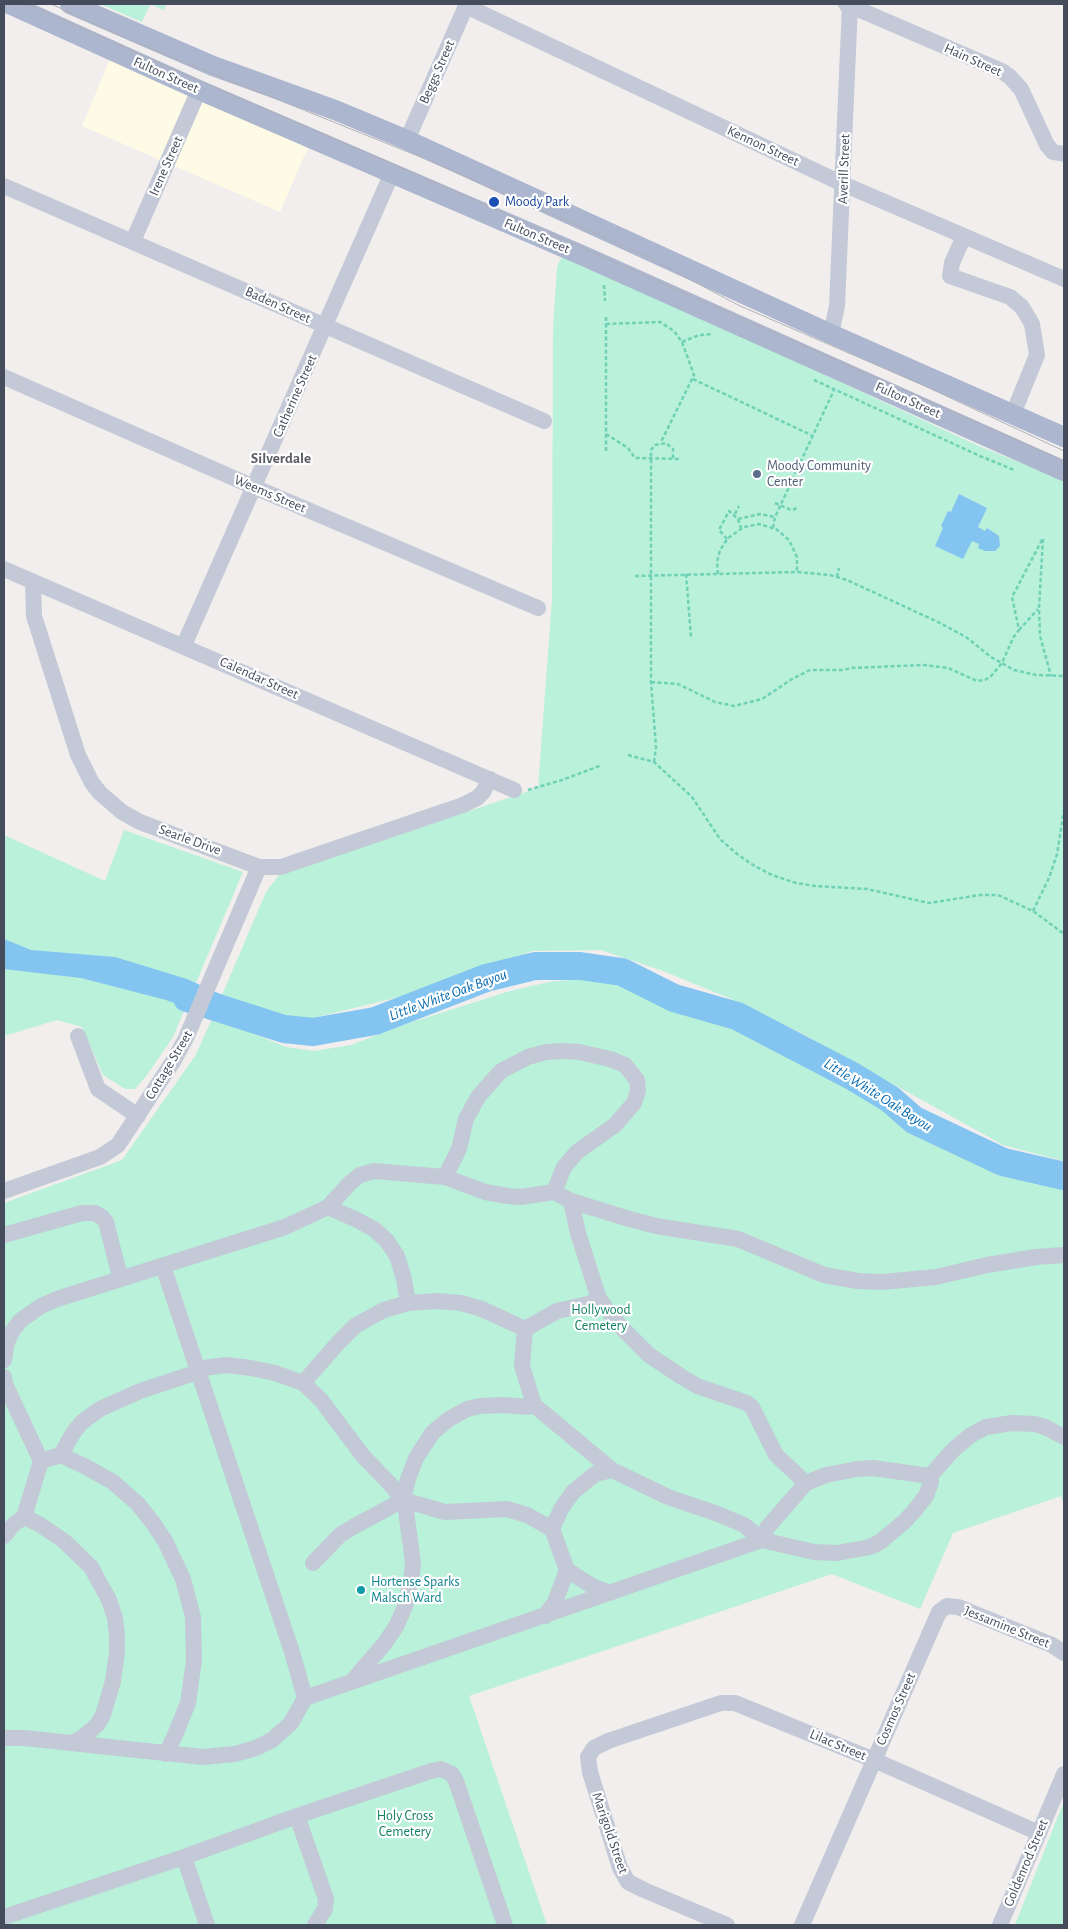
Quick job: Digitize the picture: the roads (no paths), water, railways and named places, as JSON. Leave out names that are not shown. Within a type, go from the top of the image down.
[{"type":"main road","name":"Fulton Street","points":[[9,4],[199,90],[586,257],[1064,471]]},
{"type":"main road","name":"Fulton Street","points":[[70,4],[213,66],[336,110],[407,140],[832,334],[1064,437]]},
{"type":"street","name":"Hain Street","points":[[849,4],[1002,71],[1021,89],[1047,145],[1053,152],[1064,154]]},
{"type":"street","name":"Averill Street","points":[[832,334],[837,306],[849,4]]},
{"type":"street","name":"Beggs Street","points":[[407,140],[466,5]]},
{"type":"street","name":"Kennon Street","points":[[466,5],[843,184],[1064,279]]},
{"type":"street","name":"Irene Street","points":[[134,241],[199,90]]},
{"type":"street","name":"Catherine Street","points":[[184,645],[392,174]]},
{"type":"street","name":"Baden Street","points":[[8,188],[134,241],[544,421]]},
{"type":"street","points":[[964,236],[952,263],[950,276],[1010,297],[1022,308],[1032,324],[1036,355],[1013,414]]},
{"type":"street","name":"Weems Street","points":[[4,377],[254,487],[538,608]]},
{"type":"street","name":"Calendar Street","points":[[4,568],[514,790]]},
{"type":"street","name":"Searle Drive","points":[[33,582],[34,616],[78,755],[92,783],[122,812],[140,822],[259,867],[281,867],[432,817],[477,798],[483,792],[490,779]]},
{"type":"street","name":"Cottage Street","points":[[4,1190],[107,1154],[118,1145],[161,1080],[193,1024],[259,867]]},
{"type":"street","points":[[78,1036],[98,1089],[138,1116]]},
{"type":"street","points":[[445,1178],[459,1149],[466,1119],[478,1097],[501,1070],[528,1057],[546,1052],[564,1051],[579,1052],[610,1059],[625,1065],[637,1080],[638,1091],[634,1103],[615,1125],[577,1152],[564,1167],[554,1192]]},
{"type":"street","points":[[4,1360],[7,1342],[13,1330],[30,1312],[57,1299],[285,1227],[328,1207],[350,1182],[360,1175],[374,1171],[445,1178],[496,1195],[520,1197],[554,1192],[571,1201],[656,1226],[738,1239],[824,1275],[858,1281],[889,1281],[936,1277],[987,1265],[1036,1257],[1064,1255]]},
{"type":"street","points":[[571,1201],[578,1233],[600,1299],[620,1326],[663,1365],[697,1386],[746,1403],[752,1407],[776,1455],[806,1482]]},
{"type":"street","points":[[328,1207],[374,1229],[387,1241],[397,1256],[404,1279],[408,1303]]},
{"type":"street","points":[[4,1235],[70,1215],[95,1213],[106,1222],[118,1268],[123,1278]]},
{"type":"street","points":[[162,1266],[292,1652],[305,1698]]},
{"type":"street","points":[[525,1329],[556,1311],[588,1304],[600,1299]]},
{"type":"street","points":[[303,1383],[336,1344],[355,1326],[384,1310],[408,1303],[437,1301],[461,1303],[482,1309],[525,1329]]},
{"type":"street","points":[[525,1329],[522,1366],[534,1405],[612,1470],[668,1497],[744,1525],[762,1540],[814,1552],[836,1553],[870,1547],[880,1542],[906,1521],[926,1496],[931,1482],[930,1476]]},
{"type":"street","points":[[61,1455],[73,1433],[82,1422],[100,1409],[140,1391],[198,1372],[204,1368],[211,1366],[235,1366],[263,1370],[303,1383],[321,1400],[363,1456],[403,1500],[445,1512],[512,1510],[527,1515],[552,1529],[566,1570],[555,1602],[545,1616]]},
{"type":"street","points":[[4,1382],[41,1461],[24,1517],[14,1524],[4,1536]]},
{"type":"street","points":[[353,1680],[385,1643],[397,1625],[407,1600],[412,1563],[411,1544],[403,1500],[416,1458],[433,1432],[449,1419],[467,1409],[480,1406],[528,1407],[534,1405]]},
{"type":"street","points":[[930,1476],[962,1442],[986,1428],[1012,1423],[1035,1424],[1064,1437]]},
{"type":"street","points":[[41,1461],[61,1455],[113,1482],[138,1504],[154,1523],[183,1579],[193,1617],[194,1660],[188,1703],[176,1735],[166,1754]]},
{"type":"street","points":[[595,1474],[597,1456]]},
{"type":"street","points":[[4,1738],[74,1742],[166,1754],[213,1756],[236,1754],[256,1748],[272,1740],[291,1723],[305,1698],[762,1540],[767,1528],[806,1482],[826,1475],[873,1468],[930,1476]]},
{"type":"street","points":[[552,1529],[561,1509],[578,1487],[595,1474],[612,1470]]},
{"type":"street","points":[[313,1563],[340,1536],[403,1500]]},
{"type":"street","points":[[24,1517],[39,1524],[77,1552],[90,1567],[109,1600],[117,1636],[113,1681],[103,1716],[98,1724],[74,1742]]},
{"type":"street","points":[[566,1570],[592,1586],[610,1594]]},
{"type":"street","name":"Jessamine Street","points":[[947,1606],[958,1607],[1052,1645],[1064,1653]]},
{"type":"street","name":"Cosmos Street","points":[[802,1925],[939,1612],[947,1606]]},
{"type":"street","name":"Lilac Street","points":[[631,1733],[721,1703],[735,1703],[874,1760],[1039,1832]]},
{"type":"street","points":[[103,1716],[108,1732],[120,1748]]},
{"type":"street","name":"Marigold Street","points":[[631,1733],[594,1748],[588,1757],[590,1772],[620,1868],[628,1882],[727,1925]]},
{"type":"street","points":[[4,1917],[440,1769],[448,1771],[456,1780],[505,1925]]},
{"type":"street","name":"Goldenrod Street","points":[[1000,1925],[1064,1774]]},
{"type":"street","points":[[297,1816],[326,1898],[325,1909],[315,1925]]},
{"type":"street","points":[[184,1857],[208,1925]]},
{"type":"water","points":[[959,494],[987,508],[978,527],[985,531],[987,528],[999,536],[1000,546],[995,551],[985,551],[978,548],[979,544],[972,541],[963,559],[935,546],[943,528],[941,526],[948,511],[951,512]]},
{"type":"water","points":[[4,939],[31,950],[115,957],[187,979],[229,998],[220,1019],[166,1000],[81,978],[4,969]]},
{"type":"waterway","name":"Little White Oak Bayou","points":[[187,998],[284,1029],[313,1032],[375,1021],[486,978],[535,966],[580,966],[622,972],[674,998],[737,1016],[852,1076],[890,1099],[914,1120],[1003,1162],[1064,1176]]},
{"type":"tram line","points":[[27,4],[1064,461]]},
{"type":"tram line","points":[[51,4],[137,43],[418,156],[572,223],[646,256],[738,305],[927,387],[1064,451]]},
{"type":"place","name":"Moody Park","points":[[494,202]]},
{"type":"place","name":"Moody Community Center","points":[[757,474]]},
{"type":"place","name":"Hortense Sparks Malsch Ward","points":[[361,1590]]},
{"type":"district","name":"Silverdale","points":[[281,458]]},
{"type":"park label","name":"Hollywood Cemetery","points":[[601,1318]]},
{"type":"park label","name":"Holy Cross Cemetery","points":[[405,1824]]}]
